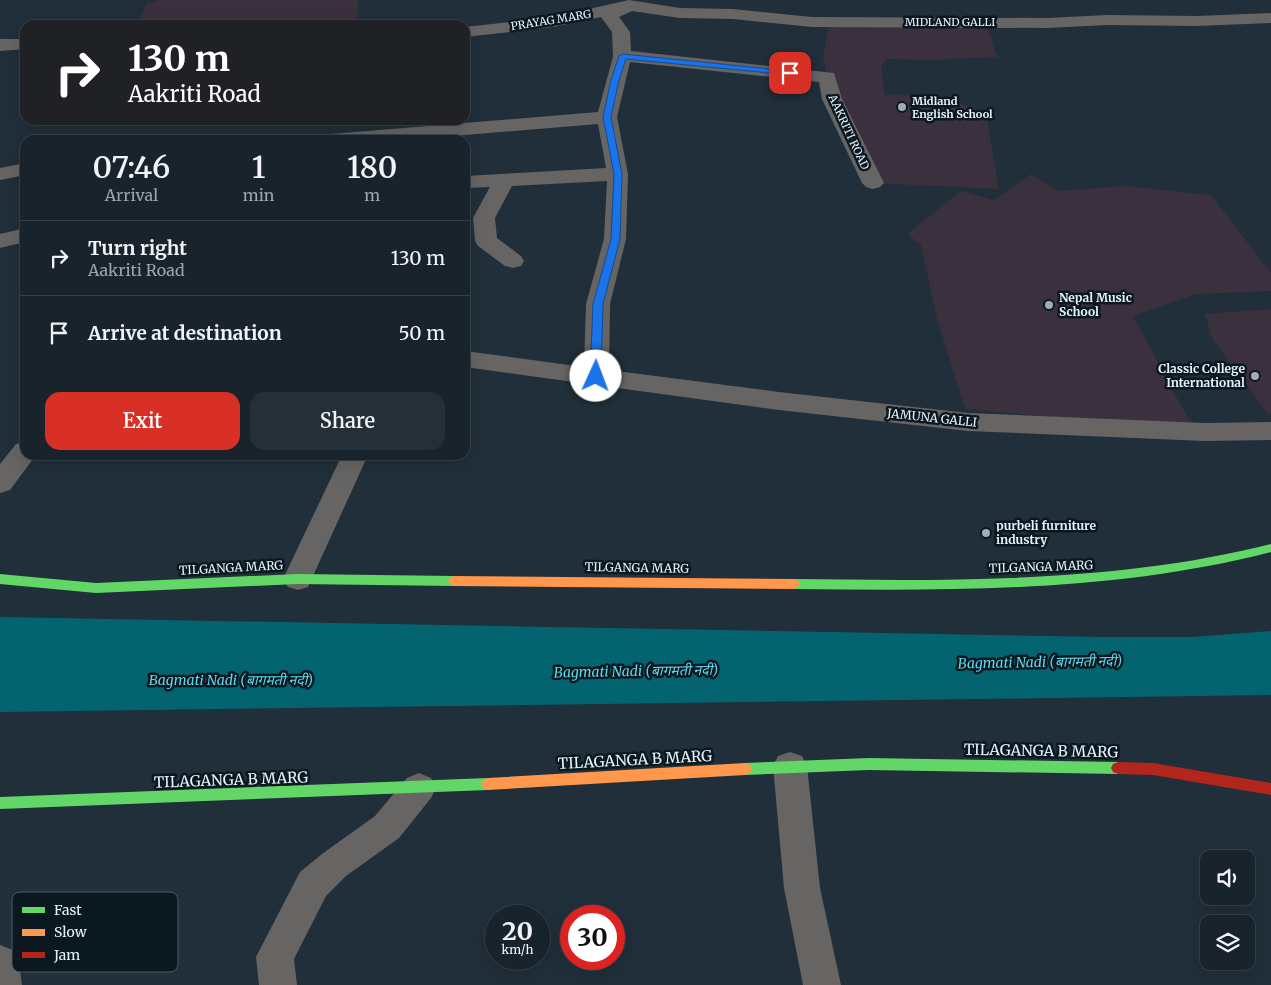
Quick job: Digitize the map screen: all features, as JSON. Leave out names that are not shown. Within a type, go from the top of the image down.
[{"type":"street","name":"MIDLAND GALLI","points":[[632,2],[680,13],[733,14],[812,22],[1047,23],[1107,20],[1198,21],[1271,18]]},
{"type":"street","name":"PRAYAG MARG","points":[[470,31],[553,22],[632,2]]},
{"type":"street","points":[[596,376],[598,304],[615,239],[618,174],[607,117],[615,80],[623,56],[622,32],[609,15],[632,2]]},
{"type":"street","points":[[0,45],[20,44]]},
{"type":"street","name":"AAKRITI ROAD","points":[[623,56],[828,77],[832,100],[873,183]]},
{"type":"street","points":[[391,135],[607,117]]},
{"type":"street","points":[[0,174],[20,170]]},
{"type":"street","points":[[470,182],[618,174]]},
{"type":"street","points":[[504,181],[484,218],[486,241],[513,261]]},
{"type":"street","points":[[0,241],[20,236]]},
{"type":"street","name":"JAMUNA GALLI","points":[[470,360],[779,401],[968,422],[1205,432],[1271,431]]},
{"type":"street","points":[[0,483],[20,457]]},
{"type":"street","points":[[298,579],[353,460]]},
{"type":"street","name":"TILGANGA MARG","points":[[0,579],[96,588],[298,579],[858,584],[1019,582],[1114,577],[1233,559],[1271,548]]},
{"type":"street","name":"TILAGANGA B MARG","points":[[0,803],[419,788],[790,766],[990,765],[1153,769],[1271,789]]},
{"type":"street","points":[[790,766],[802,888],[822,985]]},
{"type":"street","points":[[278,985],[274,957],[313,884],[334,865],[387,827],[419,788]]},
{"type":"street","points":[[0,963],[4,982],[2,985]]},
{"type":"shaded area","points":[[159,0],[358,0],[357,20],[140,20],[146,4]]},
{"type":"shaded area","name":"Midland English School","points":[[829,26],[987,27],[997,57],[932,60],[887,59],[881,66],[885,95],[943,96],[986,114],[999,189],[873,183],[832,99],[823,57]]},
{"type":"shaded area","name":"Nepal Music School","points":[[1031,174],[1058,191],[1126,186],[1211,195],[1271,273],[1271,291],[1196,294],[1133,316],[1190,422],[1096,421],[965,409],[937,319],[921,245],[907,234],[961,191],[994,200]]},
{"type":"shaded area","name":"Classic College International","points":[[1271,309],[1271,413],[1267,413],[1212,338],[1205,314]]},
{"type":"water","name":"Bagmati Nadi (बागमती नदी)","points":[[0,617],[1105,637],[1192,637],[1271,631],[1271,695],[0,712]]},
{"type":"traffic: fast","points":[[794,584],[1045,581],[1159,571],[1197,565],[1271,548]]},
{"type":"traffic: fast","points":[[0,579],[96,588],[298,579],[454,581]]},
{"type":"traffic: fast","points":[[745,769],[869,764],[1118,768]]},
{"type":"traffic: fast","points":[[0,803],[488,784]]},
{"type":"traffic: slow","points":[[454,581],[794,584]]},
{"type":"traffic: slow","points":[[488,784],[745,769]]},
{"type":"traffic: jam","points":[[1118,768],[1153,769],[1271,789]]},
{"type":"place","name":"Midland English School","points":[[902,107]]},
{"type":"place","name":"Nepal Music School","points":[[1049,305]]},
{"type":"place","name":"Classic College International","points":[[1255,376]]},
{"type":"place","name":"purbeli furniture industry","points":[[986,533]]},
{"type":"route","points":[[596,376],[598,304],[615,239],[618,174],[607,117],[615,80],[623,56],[790,73]]}]
